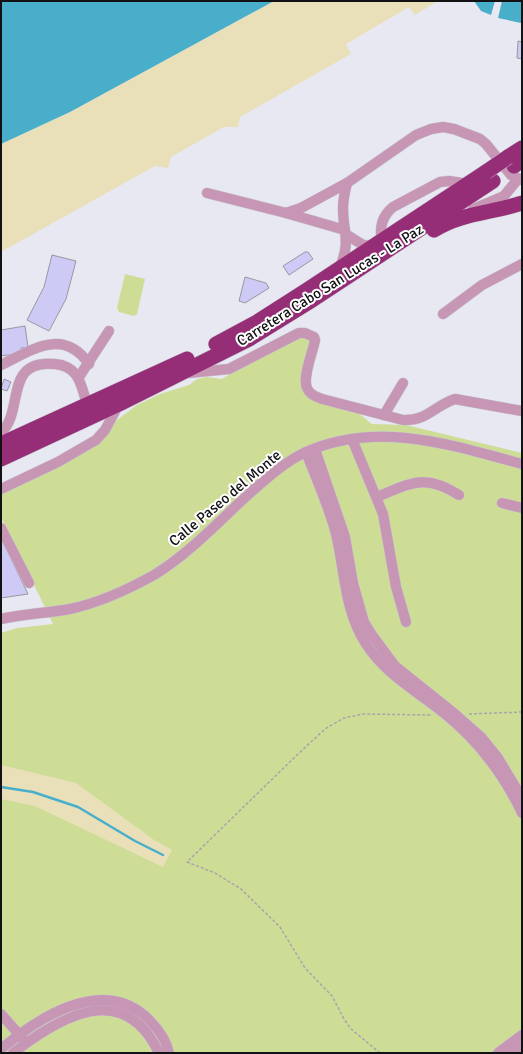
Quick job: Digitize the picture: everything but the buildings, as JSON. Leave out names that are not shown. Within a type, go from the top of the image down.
[{"type":"highway","name":"Carretera Cabo San Lucas - La Paz","points":[[1,444],[184,360],[257,322],[468,184],[490,176],[517,169],[522,148]]},
{"type":"highway","name":"Carretera Cabo San Lucas - La Paz","points":[[1,459],[119,404],[249,338],[312,300],[490,176]]},
{"type":"highway","points":[[312,300],[358,277],[443,224],[466,216],[490,212],[522,203]]},
{"type":"street","points":[[286,213],[301,208],[347,183],[416,135],[431,129],[443,127],[454,129],[480,139],[486,144],[510,175],[517,169]]},
{"type":"street","points":[[443,224],[504,196],[517,169]]},
{"type":"street","points":[[207,193],[286,213],[346,232],[364,245],[377,244],[381,225],[387,212],[393,207],[440,182],[449,181],[468,184]]},
{"type":"street","points":[[340,268],[346,254],[346,232],[342,209],[347,183]]},
{"type":"street","points":[[443,314],[482,285],[522,264]]},
{"type":"street","points":[[79,377],[89,364],[109,331]]},
{"type":"street","points":[[180,374],[229,369],[292,335],[305,332],[314,337],[315,340],[306,379],[307,388],[311,394],[322,399],[384,415],[415,420],[423,418],[449,401],[461,398],[522,411]]},
{"type":"street","points":[[1,365],[38,346],[59,344],[71,346],[81,352],[89,364]]},
{"type":"street","points":[[1,433],[9,424],[17,387],[21,376],[27,371],[43,364],[61,364],[73,370],[79,377],[87,404]]},
{"type":"street","points":[[384,415],[403,383]]},
{"type":"street","points":[[1,489],[58,462],[96,440],[105,430],[119,404]]},
{"type":"street","name":"Calle Paseo del Monte","points":[[1,619],[72,608],[115,593],[154,575],[203,538],[268,478],[288,462],[311,450],[337,442],[372,436],[410,437],[522,464]]},
{"type":"street","points":[[352,439],[383,514],[396,587],[406,622]]},
{"type":"street","points":[[311,450],[349,584],[350,612],[357,629],[378,660],[397,679],[450,714],[480,737],[498,758],[522,798]]},
{"type":"street","points":[[377,497],[406,485],[424,481],[449,488],[459,495]]},
{"type":"street","points":[[502,503],[522,508]]},
{"type":"street","points":[[1,528],[29,583]]},
{"type":"street","points":[[450,714],[488,757],[501,776],[522,813]]},
{"type":"street","points":[[1,1049],[19,1034],[56,1012],[84,1002],[102,999],[113,1005],[140,1025],[152,1039],[159,1053]]},
{"type":"street","points":[[13,1053],[63,1020],[92,1010],[113,1005],[137,1010],[152,1022],[161,1035],[169,1053]]},
{"type":"street","points":[[1,1014],[27,1043]]},
{"type":"street","points":[[498,1053],[522,1035]]},
{"type":"street","points":[[510,1053],[522,1045]]},
{"type":"path","points":[[380,1053],[351,1029],[332,996],[305,968],[292,949],[288,938],[276,923],[240,889],[215,873],[186,862],[201,850],[325,729],[344,718],[362,714],[522,712]]},
{"type":"green space","points":[[125,274],[145,279],[137,314],[134,316],[119,312],[117,308]]},
{"type":"green space","points":[[292,335],[307,338],[310,342],[302,385],[305,394],[357,412],[372,424],[406,425],[522,453],[522,1053],[1,1053],[1,633],[17,628],[53,624],[1,517],[1,495],[90,450],[117,420],[137,405],[160,394],[189,385],[197,379],[207,377],[222,379]]},
{"type":"sand","points":[[274,1],[438,1],[415,15],[409,7],[346,44],[351,54],[240,117],[238,127],[224,127],[171,157],[168,168],[155,166],[1,252],[1,144],[70,112]]},
{"type":"sand","points":[[1,765],[76,783],[154,840],[172,850],[163,867],[35,806],[1,799]]},
{"type":"water","points":[[1,1],[274,1],[70,112],[1,144]]},
{"type":"water","points":[[474,1],[495,1],[491,15],[481,11]]},
{"type":"water","points":[[502,1],[522,1],[521,23],[498,18]]},
{"type":"waterway","points":[[1,787],[33,792],[78,807],[135,841],[163,855]]}]
